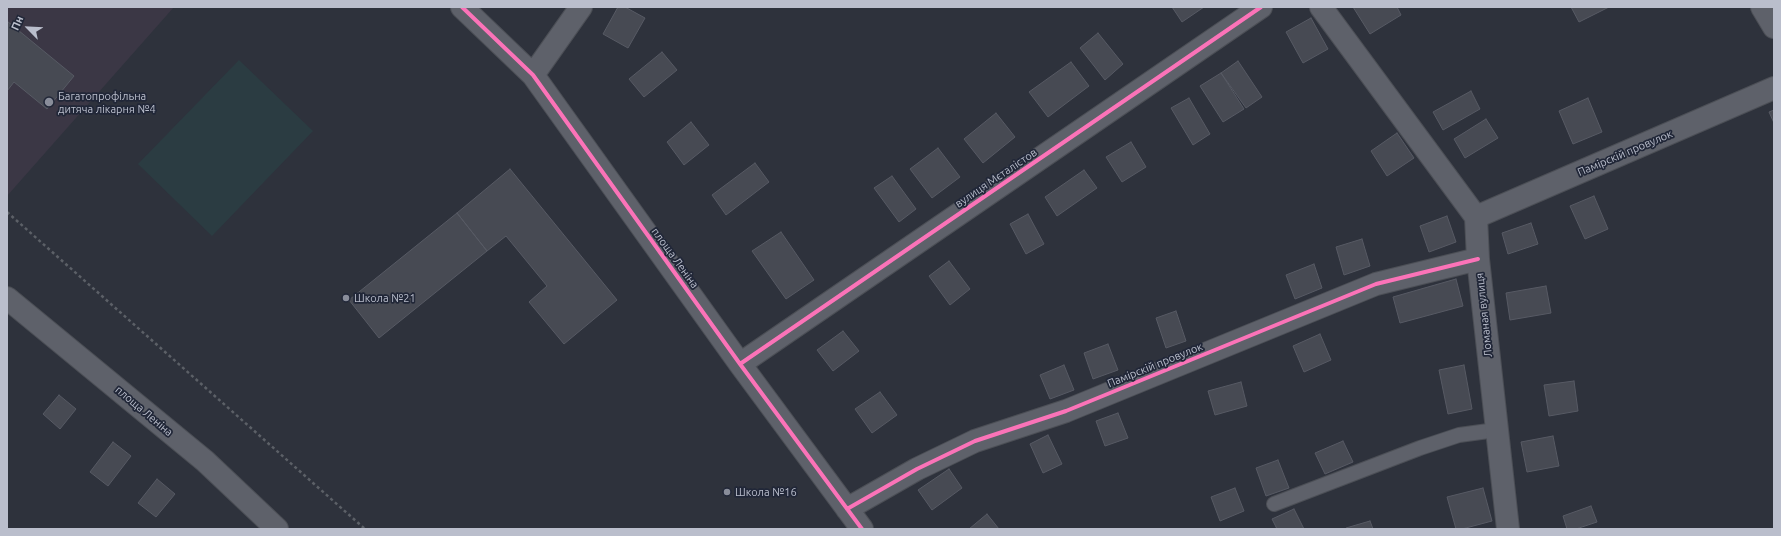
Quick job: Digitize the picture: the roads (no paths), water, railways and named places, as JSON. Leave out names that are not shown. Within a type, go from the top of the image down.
[{"type":"street","name":"площа Леніна","points":[[462,7],[533,75],[740,364],[862,529]]},
{"type":"street","points":[[533,75],[581,7]]},
{"type":"street","name":"вулиця Мєталістов","points":[[740,364],[1261,7]]},
{"type":"street","points":[[1321,7],[1476,217]]},
{"type":"street","points":[[1762,7],[1774,27]]},
{"type":"street","name":"Памірскій провулок","points":[[1476,217],[1774,88]]},
{"type":"street","name":"Ломаная вулиця","points":[[1476,217],[1478,259],[1508,529]]},
{"type":"street","name":"Памірскій провулок","points":[[847,509],[917,469],[975,441],[1066,411],[1376,284],[1478,259]]},
{"type":"street","name":"площа Леніна","points":[[7,298],[205,461],[277,529]]},
{"type":"lane","points":[[1274,504],[1420,448],[1459,435],[1496,430]]},
{"type":"place","name":"Багатопрофільна дитяча лікарня №4","points":[[49,102]]},
{"type":"place","name":"Школа №21","points":[[346,298]]},
{"type":"place","name":"Школа №16","points":[[727,492]]}]
